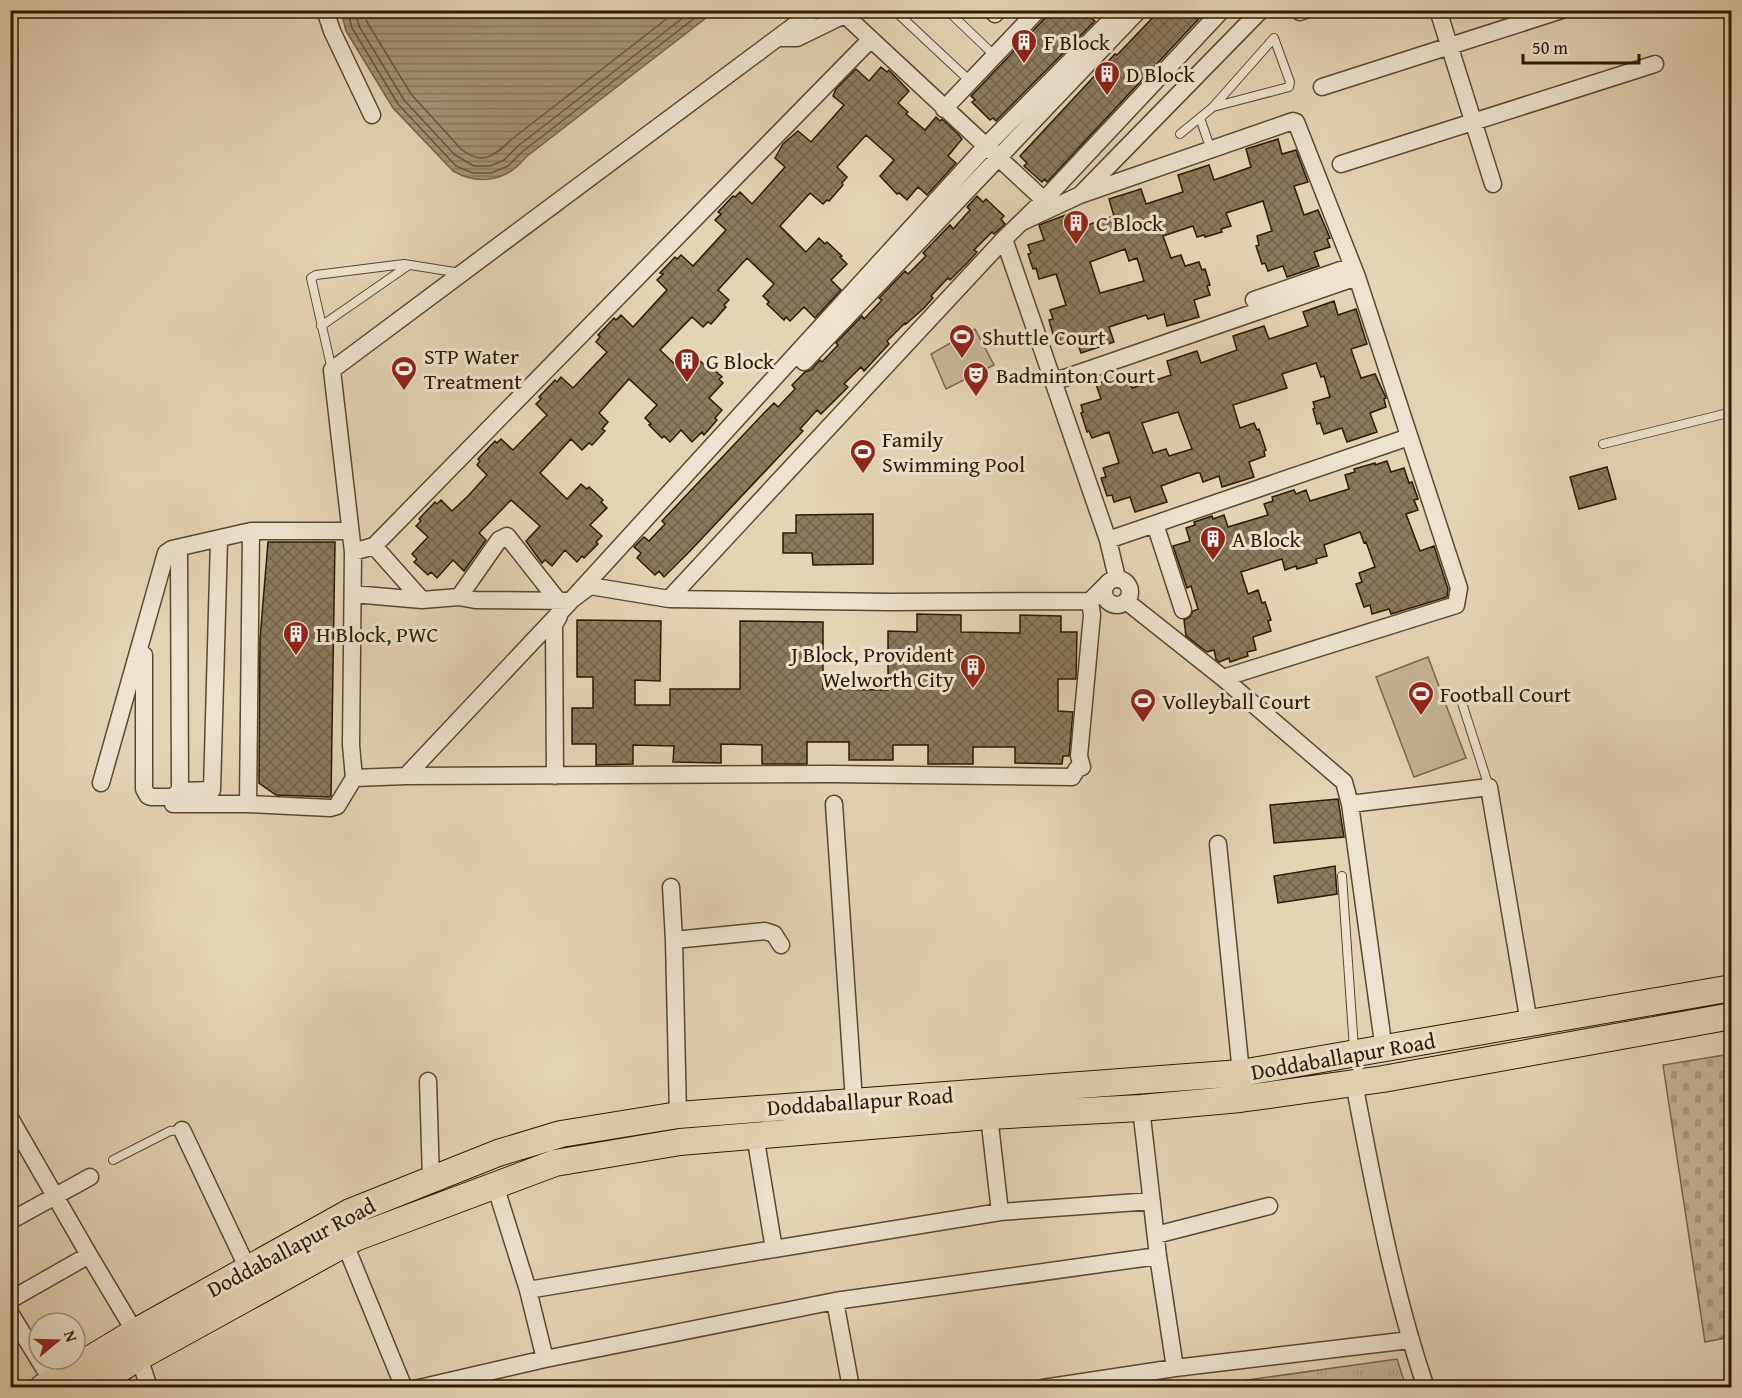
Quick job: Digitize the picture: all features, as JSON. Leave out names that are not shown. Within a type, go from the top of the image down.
[{"type":"main road","name":"Doddaballapur Road","points":[[47,1384],[135,1332],[351,1212],[498,1153],[561,1134],[678,1115],[1241,1073],[1731,988]]},
{"type":"main road","points":[[1613,1009],[1618,1036]]},
{"type":"main road","name":"Doddaballapur Road","points":[[88,1388],[139,1357],[355,1238],[557,1163],[680,1142],[989,1116],[1141,1108],[1240,1099],[1354,1083],[1731,1016]]},
{"type":"street","points":[[325,10],[332,31],[372,115]]},
{"type":"street","points":[[180,548],[176,794],[173,804],[337,806],[354,778],[351,745],[353,552],[332,370],[815,10]]},
{"type":"street","points":[[944,109],[1038,10]]},
{"type":"street","points":[[406,776],[986,147],[1120,10]]},
{"type":"street","points":[[555,776],[554,625],[565,603],[590,586],[1139,10]]},
{"type":"street","points":[[669,599],[1004,239],[1044,200],[1222,10]]},
{"type":"street","points":[[1080,195],[1261,10]]},
{"type":"street","points":[[1438,10],[1493,184]]},
{"type":"street","points":[[1322,87],[1562,10]]},
{"type":"street","points":[[779,38],[799,37],[844,16],[1044,200]]},
{"type":"street","points":[[353,552],[374,546],[871,39]]},
{"type":"street","points":[[1341,164],[1655,64]]},
{"type":"street","points":[[1022,222],[1080,195],[1293,121],[1296,122],[1354,271],[1459,588],[1456,605],[1223,678]]},
{"type":"street","points":[[1004,239],[1106,535],[1111,582]]},
{"type":"street","points":[[1052,377],[1354,271]]},
{"type":"street","points":[[1106,535],[1155,524],[1407,433]]},
{"type":"street","points":[[1106,535],[1407,433]]},
{"type":"street","points":[[1155,524],[1184,610]]},
{"type":"street","points":[[101,783],[166,553],[172,549],[251,531],[350,531]]},
{"type":"street","points":[[248,804],[251,531]]},
{"type":"street","points":[[459,597],[499,540],[507,536],[565,603]]},
{"type":"street","points":[[144,636],[144,789],[151,797],[212,790],[219,540]]},
{"type":"street","points":[[374,546],[422,600]]},
{"type":"street","points":[[590,586],[669,599],[888,602],[1090,601],[1111,582],[1122,579],[1130,586],[1126,601],[1223,678],[1344,782],[1350,804],[1384,1050]]},
{"type":"street","points":[[353,594],[422,600],[459,597],[475,600],[548,600],[565,603]]},
{"type":"street","points":[[354,778],[832,774],[1072,777],[1077,769],[1082,767],[1079,756],[1092,615],[1090,601]]},
{"type":"street","points":[[1350,804],[1490,787],[1529,1023]]},
{"type":"street","points":[[834,804],[854,1101]]},
{"type":"street","points":[[1218,844],[1241,1073]]},
{"type":"street","points":[[671,887],[678,1115]]},
{"type":"street","points":[[674,940],[765,931],[774,934],[782,945]]},
{"type":"street","points":[[428,1081],[431,1180]]},
{"type":"street","points":[[1354,1083],[1386,1248],[1410,1340],[1426,1388]]},
{"type":"street","points":[[1141,1108],[1158,1256],[1175,1368]]},
{"type":"street","points":[[989,1116],[1000,1212]]},
{"type":"street","points":[[10,1118],[135,1332]]},
{"type":"street","points":[[182,1130],[248,1269]]},
{"type":"street","points":[[755,1135],[774,1249]]},
{"type":"street","points":[[10,1221],[90,1177]]},
{"type":"street","points":[[495,1185],[528,1290],[545,1359]]},
{"type":"street","points":[[528,1290],[1000,1212],[1152,1201]]},
{"type":"street","points":[[1156,1235],[1269,1206]]},
{"type":"street","points":[[345,1244],[404,1388]]},
{"type":"street","points":[[10,1300],[89,1255]]},
{"type":"street","points":[[419,1388],[545,1359],[836,1301],[1158,1256]]},
{"type":"street","points":[[836,1301],[851,1388]]},
{"type":"street","points":[[10,1313],[47,1384]]},
{"type":"street","points":[[1043,1388],[1175,1368],[1410,1340]]},
{"type":"street","points":[[139,1357],[148,1388]]},
{"type":"lane","points":[[894,10],[970,82]]},
{"type":"lane","points":[[947,10],[995,56]]},
{"type":"lane","points":[[1180,134],[1213,107],[1274,38],[1290,82],[1289,87],[1213,107]]},
{"type":"lane","points":[[1200,118],[1211,150]]},
{"type":"lane","points":[[332,370],[311,283],[311,278],[315,275],[410,264],[464,273]]},
{"type":"lane","points":[[321,326],[410,264]]},
{"type":"lane","points":[[1603,444],[1731,412]]},
{"type":"lane","points":[[1462,703],[1490,787]]},
{"type":"lane","points":[[1342,876],[1354,1054]]},
{"type":"lane","points":[[112,1160],[170,1131],[182,1130]]},
{"type":"green space","name":"Shuttle Court","points":[[975,329],[994,365],[946,389],[931,354]]},
{"type":"green space","name":"Football Court","points":[[1428,657],[1466,758],[1414,777],[1376,677]]},
{"type":"green space","points":[[1731,1054],[1731,1337],[1705,1342],[1663,1065]]},
{"type":"green space","points":[[1397,1359],[1406,1387],[1198,1387]]},
{"type":"water","points":[[341,10],[715,11],[510,171],[492,179],[473,179],[453,171],[393,108],[346,31]]},
{"type":"building","name":"F Block","points":[[1049,10],[1098,10],[1091,18],[1095,21],[996,121],[993,118],[990,120],[972,102],[975,100],[971,96],[1046,17]]},
{"type":"building","name":"D Block","points":[[1160,10],[1207,10],[1047,182],[1045,179],[1042,182],[1024,166],[1027,163],[1020,156],[1115,54],[1117,55]]},
{"type":"building","name":"G Block","points":[[881,67],[887,72],[889,70],[909,91],[898,103],[908,112],[906,114],[925,130],[936,117],[940,121],[942,119],[962,139],[948,156],[956,163],[927,195],[918,187],[907,200],[899,193],[897,194],[880,176],[894,160],[866,135],[837,167],[847,177],[829,201],[823,204],[810,193],[780,226],[806,252],[819,238],[825,244],[827,242],[847,264],[831,280],[841,290],[815,318],[804,307],[790,321],[786,317],[784,320],[767,304],[769,302],[763,296],[774,284],[747,258],[718,290],[729,300],[711,324],[708,322],[703,327],[692,317],[660,350],[687,376],[700,361],[706,366],[708,364],[722,377],[719,379],[723,383],[709,398],[722,410],[704,435],[702,432],[692,442],[681,430],[670,442],[664,436],[662,438],[645,418],[657,405],[629,379],[599,413],[608,422],[602,429],[605,431],[592,445],[589,443],[582,450],[571,439],[540,473],[567,499],[581,484],[587,489],[589,487],[603,500],[601,502],[607,508],[590,525],[602,536],[596,542],[598,544],[584,558],[582,556],[577,562],[565,550],[552,566],[545,560],[542,563],[526,541],[540,526],[511,500],[479,533],[486,540],[464,571],[453,560],[437,578],[431,572],[428,575],[414,562],[417,559],[412,554],[428,537],[416,526],[421,521],[419,519],[435,502],[437,504],[441,500],[452,511],[468,496],[487,475],[477,465],[480,461],[478,459],[495,441],[497,443],[501,439],[513,450],[547,415],[536,404],[541,399],[539,397],[555,380],[557,382],[561,377],[573,388],[607,352],[596,342],[600,337],[598,335],[614,318],[616,320],[621,315],[633,327],[667,290],[657,280],[663,274],[660,273],[675,257],[677,259],[681,255],[693,266],[726,230],[715,220],[721,214],[718,212],[733,196],[735,197],[740,192],[752,204],[785,167],[775,158],[783,144],[798,131],[811,142],[844,105],[833,96],[836,89],[856,69],[869,81]]},
{"type":"building","name":"C Block","points":[[1278,139],[1282,154],[1296,150],[1308,182],[1294,186],[1304,215],[1318,210],[1330,238],[1327,239],[1330,247],[1314,252],[1319,266],[1287,277],[1283,266],[1268,271],[1265,263],[1262,264],[1256,246],[1259,245],[1257,236],[1272,231],[1263,201],[1226,213],[1231,226],[1221,229],[1222,232],[1197,237],[1193,226],[1163,236],[1171,258],[1181,255],[1185,266],[1199,262],[1202,270],[1205,269],[1210,285],[1207,286],[1210,295],[1194,300],[1199,317],[1167,326],[1164,314],[1148,319],[1146,315],[1109,327],[1114,342],[1081,353],[1075,336],[1061,342],[1057,332],[1053,334],[1049,320],[1053,319],[1050,310],[1066,305],[1056,274],[1039,279],[1036,268],[1033,269],[1028,254],[1031,253],[1028,245],[1044,240],[1039,225],[1071,213],[1077,229],[1114,216],[1109,199],[1141,189],[1146,204],[1183,192],[1178,175],[1209,165],[1214,180],[1251,167],[1246,149]],"holes":[[[1125,249],[1129,261],[1137,258],[1144,281],[1100,293],[1090,262]]]},
{"type":"building","points":[[977,196],[983,202],[986,199],[1004,216],[1001,219],[1005,224],[994,234],[992,232],[974,250],[977,252],[968,262],[950,280],[948,278],[931,296],[933,298],[924,308],[887,341],[889,344],[864,371],[861,367],[844,384],[848,387],[821,414],[817,410],[800,429],[803,431],[691,550],[664,577],[659,571],[655,575],[637,558],[641,553],[634,547],[644,537],[649,541],[665,524],[662,521],[764,413],[774,403],[778,407],[795,389],[792,385],[820,360],[822,362],[838,345],[836,343],[862,316],[864,319],[882,300],[879,298],[905,271],[908,274],[926,256],[923,253],[950,225],[953,229],[970,210],[967,207]]},
{"type":"building","points":[[1334,301],[1338,315],[1356,309],[1367,344],[1351,349],[1361,378],[1375,374],[1386,398],[1384,399],[1386,407],[1370,413],[1377,432],[1347,442],[1342,428],[1324,434],[1320,423],[1317,424],[1313,402],[1330,397],[1324,376],[1321,377],[1316,363],[1282,374],[1287,388],[1233,405],[1240,428],[1254,423],[1257,430],[1259,429],[1266,450],[1264,451],[1265,456],[1249,462],[1254,477],[1222,487],[1219,476],[1203,482],[1200,473],[1197,473],[1161,486],[1167,502],[1135,512],[1130,497],[1114,502],[1112,495],[1107,496],[1101,478],[1106,477],[1103,468],[1119,463],[1109,432],[1092,438],[1089,431],[1087,432],[1081,413],[1083,412],[1081,405],[1101,399],[1096,384],[1127,373],[1132,388],[1171,375],[1167,361],[1197,351],[1201,363],[1237,350],[1233,336],[1264,326],[1269,339],[1308,326],[1303,312]],"holes":[[[1178,412],[1192,449],[1169,456],[1166,449],[1153,453],[1142,423]]]},
{"type":"building","name":"A Block","points":[[1387,461],[1391,472],[1404,468],[1409,483],[1412,482],[1418,499],[1414,500],[1418,510],[1406,514],[1420,551],[1434,546],[1448,589],[1447,597],[1391,614],[1389,609],[1372,614],[1370,605],[1364,607],[1356,584],[1362,582],[1359,573],[1375,567],[1360,532],[1324,545],[1327,556],[1316,559],[1317,563],[1285,570],[1282,559],[1241,572],[1248,594],[1258,590],[1271,620],[1268,621],[1271,631],[1253,637],[1256,650],[1247,652],[1248,656],[1230,662],[1229,658],[1219,662],[1214,650],[1207,652],[1186,636],[1184,620],[1198,609],[1191,586],[1187,588],[1173,546],[1190,541],[1186,528],[1195,525],[1194,522],[1212,516],[1213,519],[1224,515],[1228,527],[1268,515],[1264,504],[1273,501],[1272,497],[1294,490],[1296,494],[1306,490],[1310,501],[1349,489],[1345,475],[1355,472],[1354,469]]},
{"type":"building","points":[[1607,467],[1616,499],[1579,509],[1570,477]]},
{"type":"building","points":[[873,514],[873,564],[813,565],[812,553],[783,553],[783,533],[796,533],[796,515]]},
{"type":"building","name":"H Block, PWC","points":[[268,542],[335,542],[331,796],[329,797],[276,795],[259,783],[260,639]]},
{"type":"building","name":"J Block, Provident Welworth City","points":[[917,614],[961,615],[961,632],[1020,633],[1020,615],[1061,616],[1061,632],[1077,632],[1076,679],[1058,679],[1058,711],[1073,712],[1069,756],[1063,756],[1062,764],[1015,763],[1015,747],[973,747],[973,764],[928,764],[928,745],[893,745],[893,760],[849,760],[849,742],[807,742],[807,764],[762,764],[762,745],[721,744],[721,763],[673,762],[674,746],[633,745],[633,764],[596,765],[596,744],[572,744],[572,708],[593,708],[593,677],[577,677],[577,620],[661,621],[660,681],[635,680],[635,705],[670,705],[670,689],[740,689],[740,621],[823,622],[823,689],[888,690],[888,631],[917,632]]},
{"type":"building","points":[[1338,799],[1344,837],[1274,843],[1270,805]]},
{"type":"building","points":[[1335,866],[1337,894],[1278,903],[1274,876]]},
{"type":"place","name":"F Block","points":[[1024,65]]},
{"type":"place","name":"D Block","points":[[1107,97]]},
{"type":"place","name":"C Block","points":[[1076,246]]},
{"type":"place","name":"Shuttle Court","points":[[962,360]]},
{"type":"place","name":"G Block","points":[[687,384]]},
{"type":"place","name":"STP Water Treatment","points":[[404,392]]},
{"type":"place","name":"Badminton Court","points":[[976,398]]},
{"type":"place","name":"Family Swimming Pool","points":[[863,475]]},
{"type":"place","name":"A Block","points":[[1213,562]]},
{"type":"place","name":"H Block, PWC","points":[[296,657]]},
{"type":"place","name":"J Block, Provident Welworth City","points":[[973,690]]},
{"type":"place","name":"Football Court","points":[[1421,717]]},
{"type":"place","name":"Volleyball Court","points":[[1143,724]]}]
